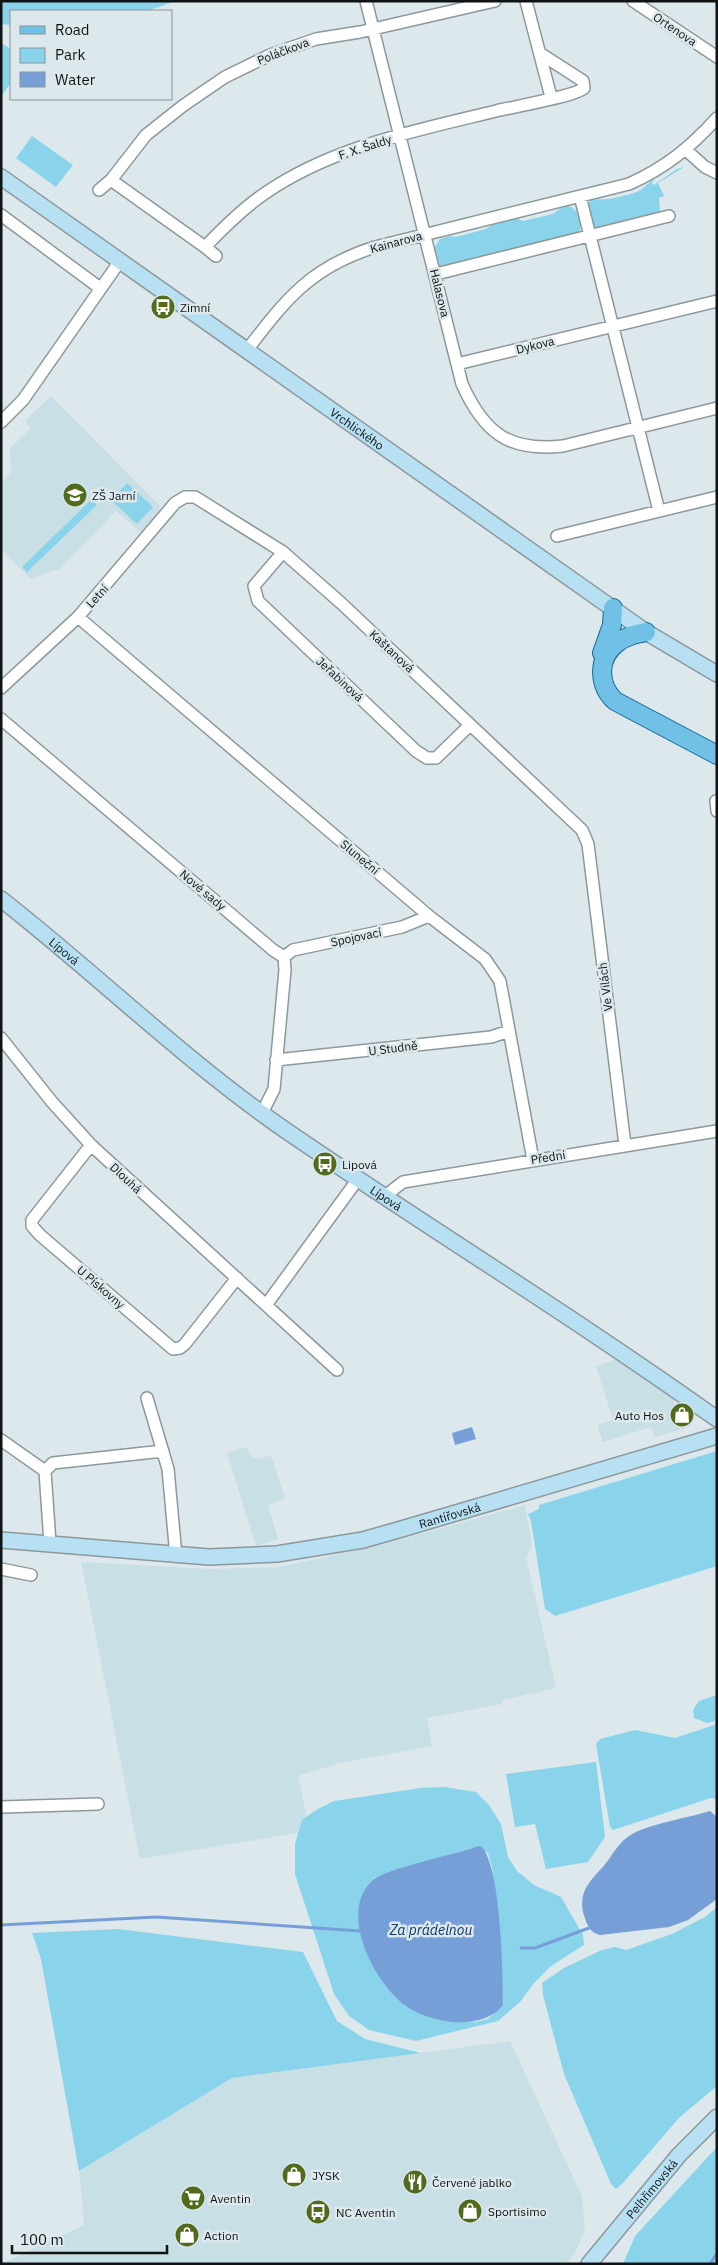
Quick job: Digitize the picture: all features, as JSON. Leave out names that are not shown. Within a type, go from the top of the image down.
[{"type":"main road","points":[[613,608],[612,625],[602,652],[601,666],[605,690],[615,701],[717,755]]},
{"type":"main road","points":[[601,666],[616,643],[628,636],[646,632]]},
{"type":"street","name":"Halasova","points":[[366,1],[436,274],[462,384],[481,418],[502,437],[520,445],[533,448],[563,446],[717,408]]},
{"type":"street","name":"Poláčkova","points":[[99,190],[112,180],[146,135],[184,105],[225,77],[270,55],[316,39],[373,28],[460,5],[495,1]]},
{"type":"street","points":[[526,1],[551,97]]},
{"type":"street","name":"Ortenova","points":[[633,1],[715,54]]},
{"type":"street","name":"F. X. Šaldy","points":[[204,247],[238,214],[289,178],[332,158],[401,135],[582,91],[585,84],[541,54]]},
{"type":"street","name":"Kainarova","points":[[247,350],[285,301],[326,269],[357,253],[425,234],[629,184],[651,174],[686,150],[717,118]]},
{"type":"street","points":[[686,150],[705,167],[717,173]]},
{"type":"street","name":"Vrchlického","points":[[1,177],[646,632],[717,674]]},
{"type":"street","points":[[112,180],[216,256]]},
{"type":"street","points":[[580,196],[659,511]]},
{"type":"street","points":[[1,215],[100,288]]},
{"type":"street","points":[[436,274],[669,216]]},
{"type":"street","points":[[1,422],[23,400],[120,261]]},
{"type":"street","name":"Dykova","points":[[457,364],[717,301]]},
{"type":"street","name":"Kaštanová","points":[[185,497],[195,498],[283,552],[341,603],[582,830]]},
{"type":"street","name":"Letní","points":[[1,688],[78,617],[175,503],[185,497]]},
{"type":"street","points":[[557,536],[717,497]]},
{"type":"street","name":"Jeřabinová","points":[[283,552],[254,586],[258,601],[416,751],[427,758],[436,758],[470,725]]},
{"type":"street","name":"Sluneční","points":[[78,617],[429,916],[485,958],[494,969],[500,981],[533,1160]]},
{"type":"street","name":"Nové sady","points":[[1,719],[273,950],[284,956]]},
{"type":"street","name":"Ve Vilách","points":[[582,830],[588,844],[625,1145]]},
{"type":"street","name":"Lípová","points":[[1,899],[214,1076],[262,1113],[717,1419]]},
{"type":"street","name":"Spojovací","points":[[284,956],[293,950],[402,927],[429,916]]},
{"type":"street","points":[[262,1113],[274,1090],[284,956]]},
{"type":"street","name":"U Studně","points":[[276,1060],[483,1038],[509,1031]]},
{"type":"street","name":"Dlouhá","points":[[1,1038],[52,1102],[91,1145],[190,1238],[266,1304],[337,1370]]},
{"type":"street","name":"Přední","points":[[386,1196],[403,1182],[717,1131]]},
{"type":"street","name":"U Pískovny","points":[[91,1145],[32,1220],[32,1226],[40,1234],[173,1349],[180,1348],[185,1344],[237,1278]]},
{"type":"street","points":[[266,1304],[358,1179]]},
{"type":"street","points":[[147,1398],[168,1469],[176,1556]]},
{"type":"street","name":"Rantířovská","points":[[1,1540],[176,1556],[209,1557],[277,1554],[363,1540],[717,1436]]},
{"type":"street","points":[[1,1440],[45,1471]]},
{"type":"street","points":[[45,1471],[53,1464],[163,1451]]},
{"type":"street","points":[[45,1471],[50,1543]]},
{"type":"street","points":[[1,1569],[31,1575]]},
{"type":"street","points":[[1,1807],[98,1804]]},
{"type":"street","name":"Pelhřimovská","points":[[589,2264],[679,2155],[717,2118]]},
{"type":"shaded area","name":"ZŠ Jarní","points":[[51,396],[161,507],[143,534],[116,511],[61,568],[31,579],[1,550],[1,482],[11,472],[10,448],[31,428],[25,421]]},
{"type":"shaded area","points":[[617,1359],[675,1399],[673,1403],[689,1412],[693,1421],[689,1427],[655,1437],[651,1427],[603,1442],[597,1425],[613,1420],[596,1366]]},
{"type":"shaded area","points":[[246,1447],[252,1457],[260,1459],[271,1455],[285,1498],[268,1505],[278,1539],[256,1546],[227,1453]]},
{"type":"shaded area","points":[[525,1505],[532,1546],[526,1557],[556,1688],[504,1700],[502,1704],[427,1718],[432,1746],[340,1763],[298,1776],[310,1831],[140,1859],[81,1562],[210,1569],[279,1567],[380,1545]]},
{"type":"shaded area","points":[[510,2041],[582,2196],[585,2229],[576,2251],[566,2264],[1,2264],[84,2225],[79,2171],[232,2078]]},
{"type":"green space","points":[[1,1],[175,1],[151,10],[10,10],[10,25],[1,24]]},
{"type":"green space","points":[[1,43],[10,48],[10,84],[1,97]]},
{"type":"green space","points":[[32,136],[73,165],[56,187],[16,158]]},
{"type":"green space","points":[[684,167],[658,183],[664,196],[659,198],[660,210],[658,213],[597,229],[594,228],[587,206],[590,201],[628,195],[642,189],[655,179],[652,183],[654,185],[677,169]]},
{"type":"green space","points":[[568,206],[575,210],[579,217],[581,225],[579,233],[440,267],[437,262],[434,248],[440,239],[486,229],[492,225],[517,218],[523,221],[553,214],[559,209]]},
{"type":"green space","points":[[127,483],[153,507],[137,524],[111,500]]},
{"type":"green space","points":[[92,499],[97,505],[27,572],[22,567]]},
{"type":"green space","points":[[717,1451],[717,1566],[555,1616],[545,1609],[531,1521],[528,1514],[539,1509],[539,1505]]},
{"type":"green space","points":[[717,1695],[717,1799],[711,1798],[613,1830],[610,1827],[596,1744],[600,1739],[635,1730],[675,1738],[714,1725],[716,1721],[707,1723],[694,1718],[693,1710],[699,1701]]},
{"type":"green space","points":[[596,1762],[605,1837],[588,1862],[546,1869],[535,1824],[515,1827],[506,1774]]},
{"type":"green space","points":[[444,1787],[476,1792],[489,1805],[501,1824],[508,1857],[517,1871],[534,1885],[561,1897],[583,1935],[584,1945],[551,1966],[534,1983],[520,2002],[498,2021],[416,2041],[369,2030],[349,2016],[334,1994],[295,1874],[295,1844],[302,1820],[334,1801],[421,1788]],"holes":[[[478,1846],[488,1853],[492,1867],[501,1948],[503,2005],[488,2019],[476,2022],[445,2021],[378,1974],[366,1951],[358,1918],[374,1878]]]},
{"type":"green space","points":[[717,1907],[717,2086],[679,2118],[616,2189],[611,2184],[564,2074],[543,1995],[542,1983],[564,1968],[602,1950],[615,1947],[626,1950],[672,1934],[705,1917]]},
{"type":"green space","points":[[118,1929],[303,1952],[337,2021],[365,2039],[421,2053],[232,2078],[79,2171],[41,1959],[32,1933]]},
{"type":"green space","points":[[717,2147],[717,2264],[623,2264],[635,2236]]},
{"type":"water","points":[[472,1427],[476,1439],[455,1445],[452,1433]]},
{"type":"water","points":[[710,1811],[717,1817],[717,1899],[688,1920],[669,1927],[600,1935],[593,1932],[583,1912],[582,1899],[589,1883],[621,1843],[629,1836],[646,1828]]},
{"type":"water","name":"Za prádelnou","points":[[478,1846],[482,1847],[488,1859],[497,1898],[500,1922],[503,2005],[494,2014],[482,2019],[468,2022],[439,2020],[425,2016],[402,2003],[380,1978],[363,1944],[359,1926],[359,1909],[363,1893],[373,1880],[380,1876]]},
{"type":"waterway","points":[[1,1925],[156,1917],[360,1931]]},
{"type":"waterway","points":[[521,1948],[535,1948],[589,1928]]},
{"type":"waterway","points":[[710,2264],[717,2253]]},
{"type":"place","name":"Zimní","points":[[163,307]]},
{"type":"place","name":"ZŠ Jarní","points":[[75,495]]},
{"type":"place","name":"Lipová","points":[[325,1164]]},
{"type":"place","name":"Auto Hos","points":[[682,1415]]},
{"type":"place","name":"JYSK","points":[[294,2175]]},
{"type":"place","name":"Červené jablko","points":[[415,2182]]},
{"type":"place","name":"Aventin","points":[[193,2198]]},
{"type":"place","name":"Sportisimo","points":[[470,2211]]},
{"type":"place","name":"NC Aventin","points":[[318,2212]]},
{"type":"place","name":"Action","points":[[187,2235]]}]
